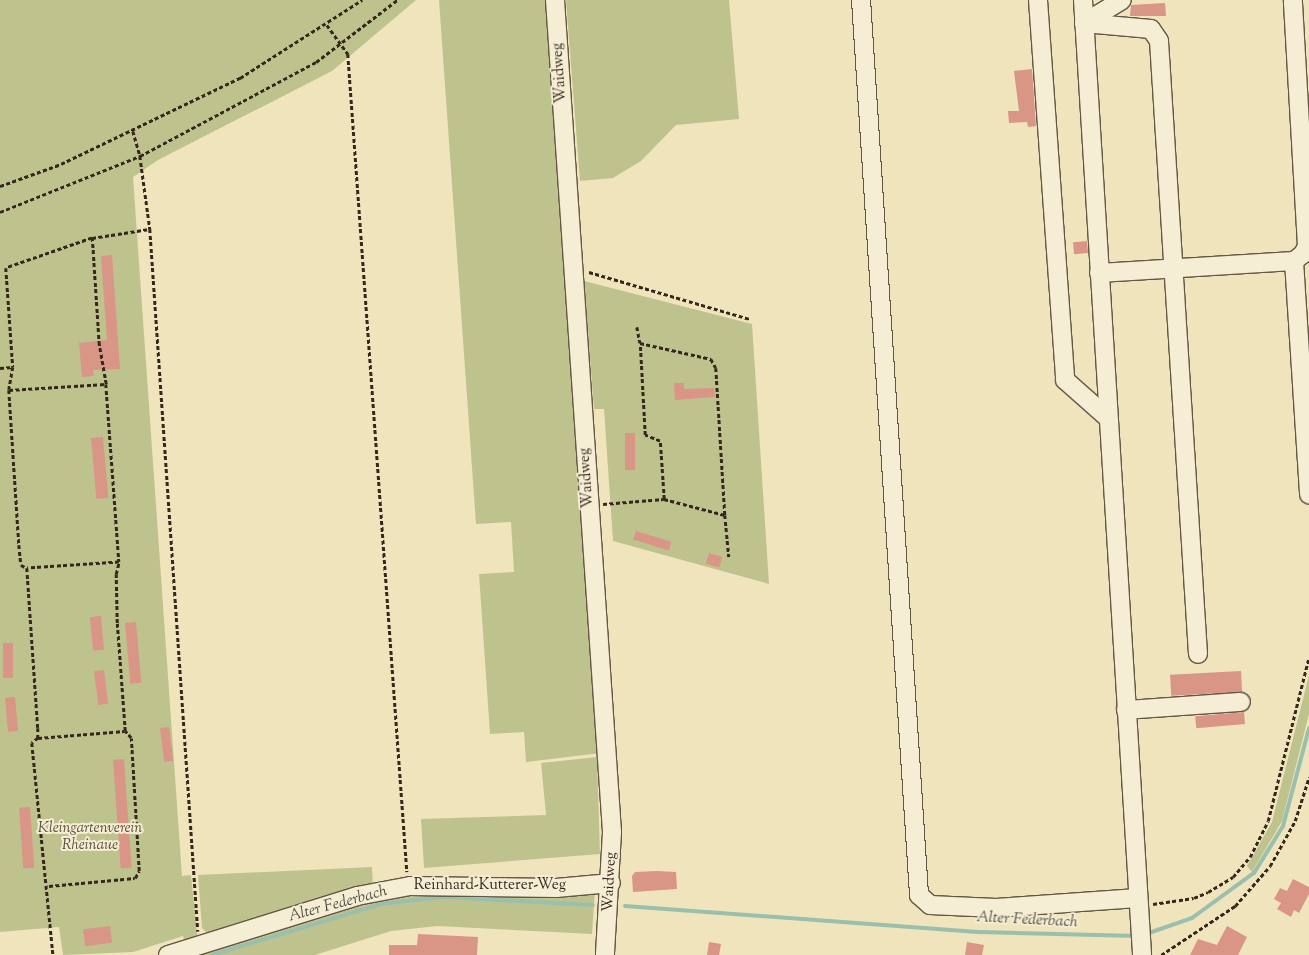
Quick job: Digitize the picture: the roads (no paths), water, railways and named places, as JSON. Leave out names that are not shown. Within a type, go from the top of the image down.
[{"type":"street","name":"Waidweg","points":[[555,0],[612,832],[611,883],[605,955]]},
{"type":"street","points":[[861,0],[919,895],[930,905],[996,908],[1139,906]]},
{"type":"street","points":[[1038,0],[1065,380],[1108,418]]},
{"type":"street","points":[[1083,0],[1142,955]]},
{"type":"street","points":[[1084,22],[1122,0]]},
{"type":"street","points":[[1292,0],[1306,246],[1294,261],[1309,494]]},
{"type":"street","points":[[1084,22],[1151,28],[1159,41],[1198,654]]},
{"type":"street","points":[[1099,273],[1294,261]]},
{"type":"street","points":[[1126,710],[1241,702]]},
{"type":"street","name":"Reinhard-Kutterer-Weg","points":[[168,955],[357,896],[410,886],[556,888],[611,883]]},
{"type":"waterway","name":"Alter Federbach","points":[[1146,934],[1192,918],[1254,873],[1283,826],[1309,728]]},
{"type":"waterway","name":"Alter Federbach","points":[[212,955],[381,904],[443,897],[593,905]]},
{"type":"waterway","name":"Alter Federbach","points":[[625,906],[981,932],[1137,936]]},
{"type":"park label","name":"Kleingartenverein Rheinaue","points":[[90,836]]}]
